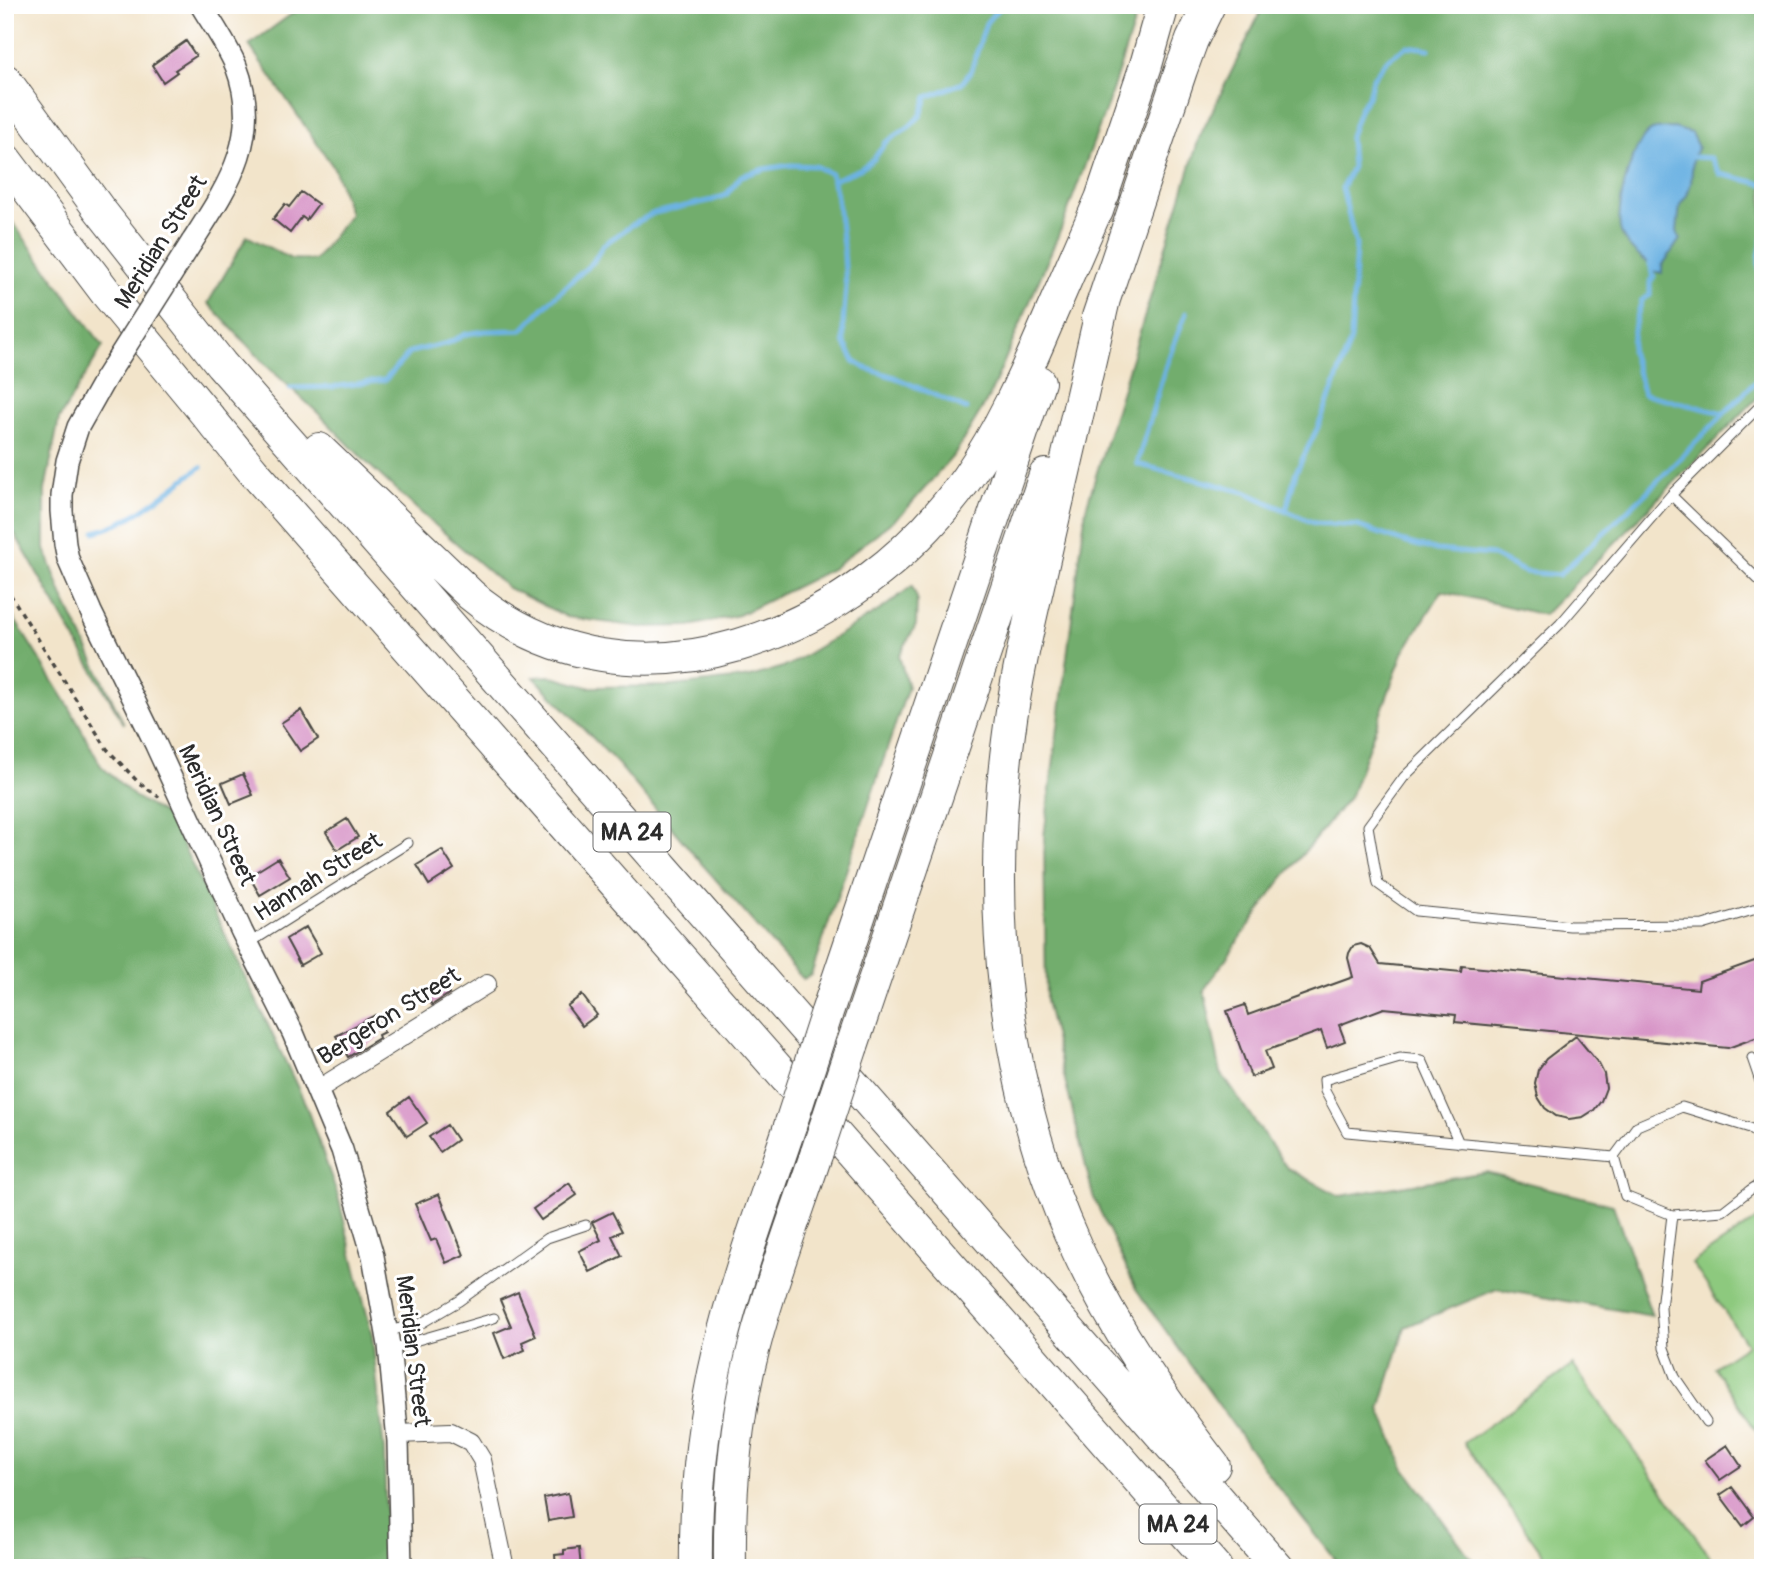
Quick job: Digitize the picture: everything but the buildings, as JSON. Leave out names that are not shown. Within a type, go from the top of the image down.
[{"type":"highway","points":[[696,1568],[696,1516],[706,1417],[719,1352],[737,1287],[1104,192],[1163,5]]},
{"type":"highway","points":[[730,1568],[733,1471],[741,1407],[764,1311],[1181,71],[1209,5]]},
{"type":"highway","name":"MA 24","points":[[5,80],[99,209],[180,313],[308,464],[1278,1568]]},
{"type":"highway","name":"MA 24","points":[[5,159],[107,294],[253,471],[1216,1568]]},
{"type":"highway","points":[[180,313],[455,580],[499,615],[541,638],[587,651],[645,658],[696,655],[744,644],[805,619],[862,584],[900,553],[935,519],[971,472],[1003,418],[1104,192]]},
{"type":"highway","points":[[1104,299],[1025,641],[1008,737],[999,867],[1000,933],[1008,1009],[1024,1094],[1041,1157],[1063,1218],[1091,1277],[1122,1333],[1163,1395],[1292,1568]]},
{"type":"highway","points":[[1139,1480],[1206,1568]]},
{"type":"street","name":"Meridian Street","points":[[201,5],[230,53],[244,93],[245,120],[241,149],[221,198],[105,379],[78,427],[67,461],[62,495],[65,544],[80,590],[293,1033],[342,1150],[373,1256],[388,1341],[397,1434],[401,1568]]},
{"type":"street","name":"Bergeron Street","points":[[317,1090],[486,984]]},
{"type":"street","points":[[397,1434],[451,1433],[471,1442],[482,1460],[505,1568]]},
{"type":"lane","points":[[1763,403],[1671,495],[1560,624],[1404,777],[1368,826],[1378,884],[1416,911],[1570,926],[1703,925],[1763,907]]},
{"type":"lane","points":[[1671,495],[1763,584]]},
{"type":"lane","name":"Hannah Street","points":[[248,944],[408,843]]},
{"type":"lane","points":[[1459,1143],[1422,1060],[1400,1058],[1324,1080],[1325,1091],[1347,1132],[1459,1143],[1614,1157]]},
{"type":"lane","points":[[1752,1058],[1763,1090]]},
{"type":"lane","points":[[1614,1157],[1637,1126],[1682,1107],[1750,1128],[1759,1136],[1763,1122]]},
{"type":"lane","points":[[1614,1157],[1625,1196],[1672,1215],[1723,1211],[1763,1182]]},
{"type":"lane","points":[[1672,1215],[1661,1308],[1664,1348],[1675,1377],[1706,1422]]},
{"type":"lane","points":[[388,1341],[459,1301],[547,1238],[586,1225]]},
{"type":"lane","points":[[388,1341],[418,1340],[494,1318]]},
{"type":"path","points":[[5,586],[107,749],[139,783],[187,812]]},
{"type":"green space","points":[[307,5],[1140,5],[1107,106],[1061,229],[989,397],[954,455],[904,512],[832,569],[739,615],[690,626],[640,627],[567,617],[508,588],[367,463],[267,366],[208,303],[247,236],[291,259],[315,260],[350,214],[334,168],[249,45]]},
{"type":"green space","points":[[1264,5],[1763,5],[1763,392],[1544,615],[1442,591],[1403,653],[1351,795],[1279,883],[1204,990],[1221,1073],[1287,1168],[1340,1196],[1486,1172],[1613,1205],[1652,1316],[1497,1289],[1405,1327],[1380,1409],[1404,1468],[1478,1568],[1342,1568],[1271,1478],[1136,1289],[1093,1196],[1046,1001],[1044,836],[1086,508],[1199,138]]},
{"type":"green space","points":[[5,212],[103,346],[59,419],[45,490],[45,549],[63,597],[124,724],[5,517]]},
{"type":"green space","points":[[912,586],[917,598],[916,625],[899,656],[908,687],[811,975],[803,979],[618,764],[534,677],[549,676],[588,687],[673,686],[751,677],[789,665],[883,608]]},
{"type":"green space","points":[[5,604],[70,708],[101,766],[134,796],[170,818],[305,1103],[338,1196],[372,1335],[384,1450],[387,1568],[5,1568]]},
{"type":"green space","points":[[1763,1215],[1763,1441],[1714,1367],[1747,1345],[1692,1263]]},
{"type":"green space","points":[[1573,1365],[1718,1568],[1553,1568],[1464,1443]]},
{"type":"water","points":[[1674,128],[1691,133],[1698,147],[1693,157],[1691,183],[1680,205],[1677,231],[1680,239],[1662,266],[1662,273],[1652,271],[1650,264],[1626,242],[1621,232],[1620,209],[1626,177],[1645,136],[1652,130]]},
{"type":"waterway","points":[[833,180],[860,169],[874,159],[885,143],[921,115],[927,97],[962,83],[971,71],[986,23],[1004,5]]},
{"type":"waterway","points":[[1286,510],[1296,472],[1318,427],[1351,339],[1356,245],[1342,188],[1352,167],[1350,136],[1360,108],[1368,97],[1373,78],[1387,60],[1407,46],[1429,49]]},
{"type":"waterway","points":[[1693,157],[1711,158],[1720,174],[1763,184]]},
{"type":"waterway","points":[[290,388],[333,387],[385,380],[410,352],[448,343],[466,334],[522,330],[593,262],[603,245],[632,225],[654,213],[726,195],[741,176],[791,165],[815,166],[831,174],[837,197],[844,253],[844,342],[854,361],[865,368],[894,377],[966,409]]},
{"type":"waterway","points":[[1763,239],[1759,264],[1763,279]]},
{"type":"waterway","points":[[1650,264],[1654,277],[1650,282],[1650,295],[1642,300],[1631,351],[1644,394],[1723,413]]},
{"type":"waterway","points":[[1186,313],[1166,365],[1137,464],[1245,492],[1314,523],[1358,526],[1436,550],[1492,555],[1525,572],[1559,575],[1644,495],[1763,374]]},
{"type":"waterway","points":[[95,532],[138,513],[201,467]]},
{"type":"waterway","points":[[5,525],[12,531]]}]
